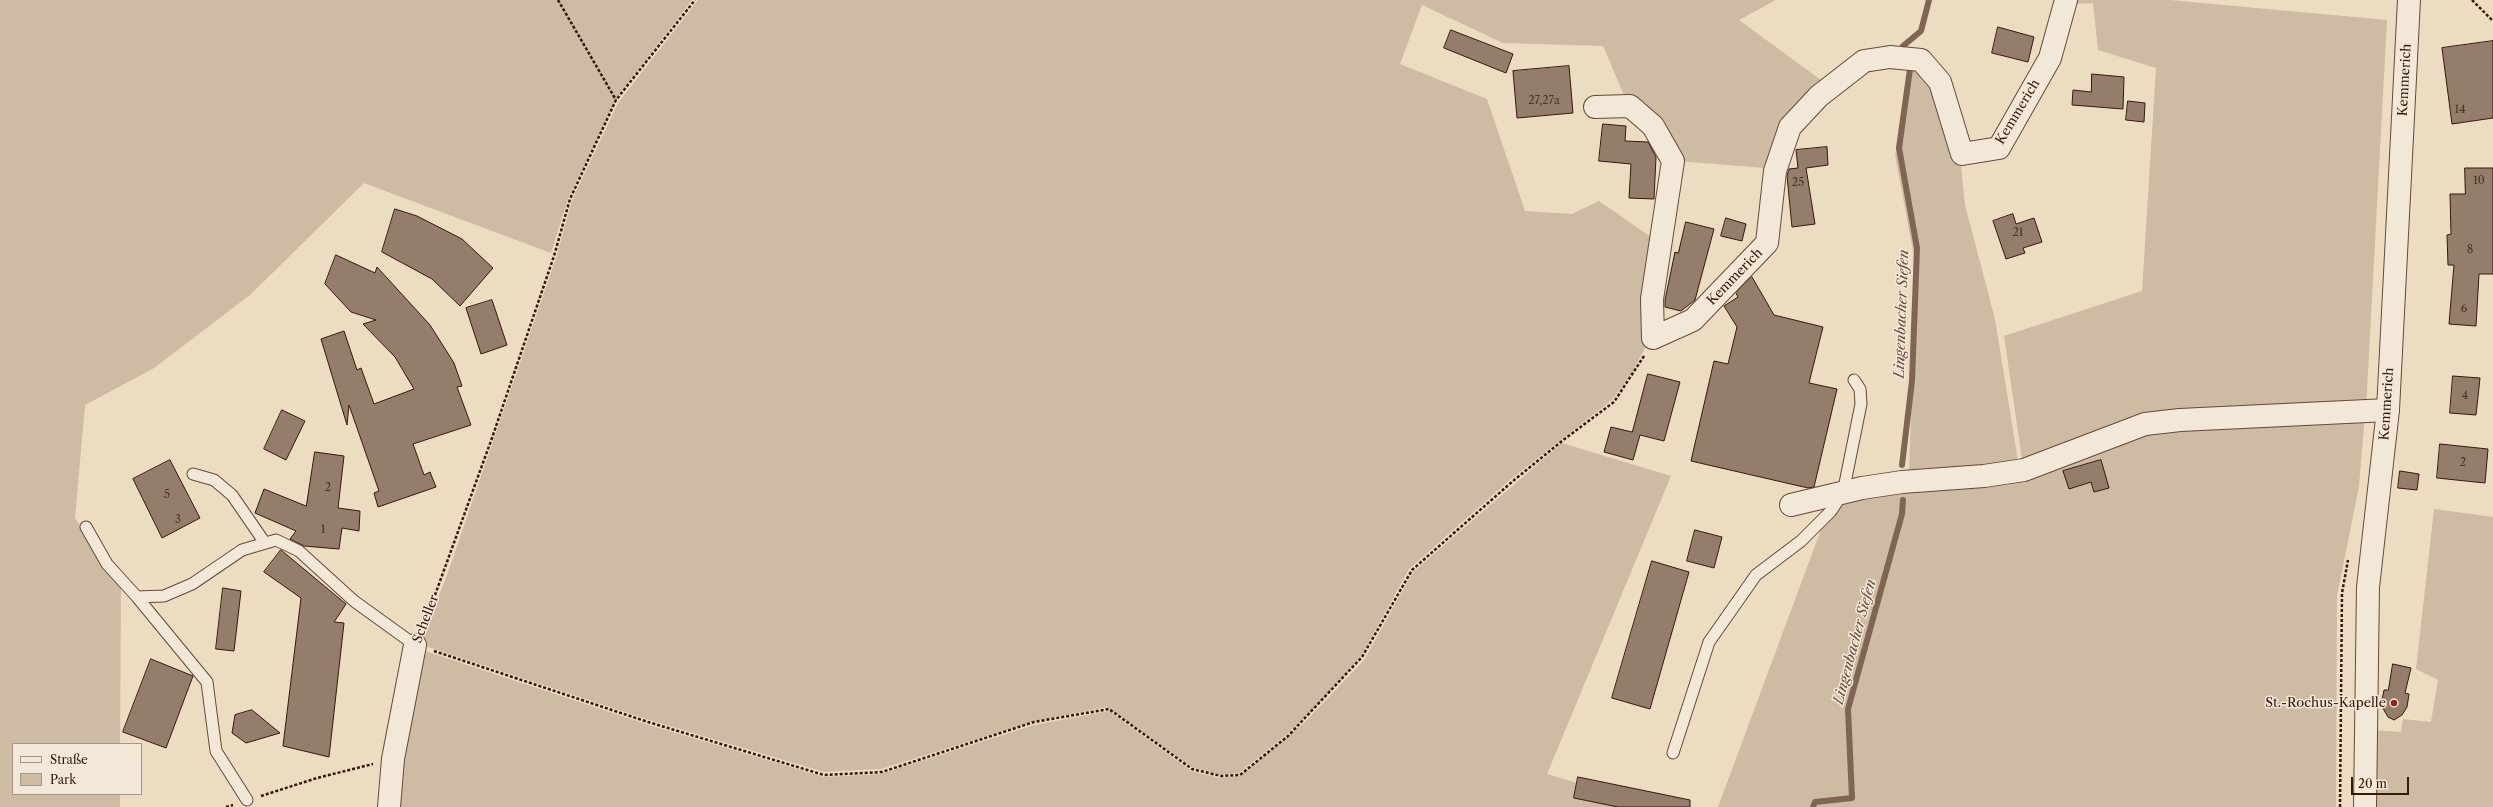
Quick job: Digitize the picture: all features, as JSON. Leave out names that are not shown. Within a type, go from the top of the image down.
[{"type":"street","name":"Kemmerich","points":[[1653,338],[1693,320],[1768,243],[1775,171],[1790,127],[1819,96],[1864,61],[1890,58],[1921,60],[1940,82],[1962,154],[1999,148],[2050,58],[2066,0]]},
{"type":"street","name":"Kemmerich","points":[[2365,807],[2368,587],[2388,410],[2409,0]]},
{"type":"street","points":[[1595,107],[1630,106],[1653,126],[1674,161],[1652,299],[1653,338]]},
{"type":"street","points":[[1791,505],[1902,482],[1984,476],[2024,470],[2145,424],[2180,420],[2388,410]]},
{"type":"street","name":"Scheller","points":[[389,807],[393,759],[415,646]]},
{"type":"lane","points":[[1673,753],[1709,642],[1756,575],[1801,541],[1831,511],[1843,493],[1862,404],[1860,389],[1854,380]]},
{"type":"lane","points":[[193,474],[214,480],[232,496],[265,543]]},
{"type":"lane","points":[[86,527],[107,564],[138,597],[207,682],[216,752],[246,800]]},
{"type":"lane","points":[[138,597],[164,596],[185,587],[242,550],[276,540],[299,551],[354,601],[415,646]]},
{"type":"path","points":[[558,0],[616,100]]},
{"type":"path","name":"Scheller","points":[[415,646],[443,575],[492,438],[554,256],[570,199],[616,100],[695,0]]},
{"type":"path","points":[[2472,0],[2493,22]]},
{"type":"path","points":[[415,646],[648,722],[824,775],[882,772],[1034,722],[1109,709],[1192,769],[1221,776],[1240,775],[1294,731],[1362,657],[1412,570],[1550,451],[1614,402],[1633,376],[1653,338]]},
{"type":"path","points":[[226,807],[317,778],[393,759]]},
{"type":"green space","points":[[0,0],[692,0],[617,97],[568,199],[551,253],[364,183],[250,295],[154,368],[85,405],[75,518],[121,585],[120,743],[12,743],[12,795],[120,795],[120,807],[0,807]]},
{"type":"green space","points":[[698,0],[1776,0],[1739,20],[1829,86],[1765,168],[1677,161],[1627,102],[1603,46],[1503,43],[1422,5],[1400,64],[1487,99],[1525,211],[1572,214],[1599,201],[1658,242],[1650,339],[1631,374],[1612,400],[1511,479],[1409,569],[1361,656],[1320,702],[1286,735],[1239,773],[1221,775],[1192,767],[1107,707],[1035,721],[881,769],[824,772],[649,720],[419,644],[446,578],[556,258],[572,200],[618,103]]},
{"type":"green space","points":[[2076,0],[2170,0],[2387,20],[2366,409],[2181,417],[2023,466],[2004,336],[2142,291],[2156,68],[2098,50],[2093,3],[2076,4]]},
{"type":"green space","points":[[1912,61],[1937,84],[1960,156],[1965,205],[1995,319],[2019,467],[1909,475],[1916,267],[1895,155]]},
{"type":"green space","points":[[2365,414],[2359,486],[2337,596],[2336,807],[1718,807],[1832,500],[1927,489],[2145,427]]},
{"type":"green space","points":[[1562,443],[1671,476],[1547,774],[1657,807],[391,807],[416,648],[646,724],[824,777],[881,774],[1034,725],[1109,711],[1191,771],[1220,778],[1240,776],[1304,723],[1364,660],[1413,572]]},
{"type":"green space","points":[[2434,509],[2493,517],[2493,807],[2372,807],[2372,730],[2401,732],[2403,719],[2431,722],[2438,680],[2416,669]]},
{"type":"building","points":[[1998,27],[2034,37],[2028,62],[1992,53]]},
{"type":"building","points":[[1451,30],[1513,54],[1506,73],[1444,48]]},
{"type":"building","points":[[2493,41],[2493,118],[2452,124],[2442,48]]},
{"type":"building","points":[[1569,66],[1573,113],[1517,118],[1513,71]]},
{"type":"building","points":[[2092,74],[2124,77],[2123,109],[2072,105],[2073,90],[2091,92]]},
{"type":"building","points":[[2128,101],[2145,103],[2144,122],[2126,120]]},
{"type":"building","points":[[1603,124],[1626,126],[1625,141],[1648,142],[1656,157],[1654,199],[1629,198],[1631,164],[1599,161]]},
{"type":"building","points":[[1827,147],[1828,165],[1806,168],[1815,224],[1792,227],[1787,176],[1789,169],[1798,168],[1796,150]]},
{"type":"building","points":[[2465,168],[2493,168],[2493,274],[2479,274],[2476,326],[2449,324],[2454,265],[2448,265],[2447,235],[2451,234],[2450,194],[2465,194]]},
{"type":"building","points":[[395,209],[417,216],[462,239],[493,268],[460,306],[432,279],[382,252]]},
{"type":"building","points":[[2013,214],[2016,224],[2034,218],[2042,242],[2023,248],[2025,253],[2006,259],[1993,221]]},
{"type":"building","points":[[1726,218],[1746,224],[1742,241],[1721,236]]},
{"type":"building","points":[[1686,222],[1714,229],[1695,300],[1681,311],[1665,307],[1665,300],[1675,252],[1678,253]]},
{"type":"building","points":[[336,255],[375,273],[377,267],[430,325],[454,363],[462,386],[457,387],[471,425],[413,444],[424,475],[430,472],[436,487],[378,507],[374,493],[379,491],[349,405],[347,425],[321,339],[344,331],[357,370],[361,368],[374,404],[414,389],[395,357],[363,324],[376,320],[351,312],[325,284]]},
{"type":"building","points":[[1752,277],[1774,315],[1823,327],[1809,383],[1837,389],[1814,487],[1808,488],[1691,461],[1714,361],[1728,364],[1737,327],[1724,306],[1738,297],[1736,293]]},
{"type":"building","points":[[492,300],[507,345],[481,354],[466,308]]},
{"type":"building","points":[[1648,374],[1680,382],[1664,441],[1640,435],[1633,460],[1604,452],[1611,427],[1632,432]]},
{"type":"building","points":[[2453,376],[2480,378],[2476,415],[2450,413]]},
{"type":"building","points":[[282,410],[305,421],[286,460],[264,449]]},
{"type":"building","points":[[2440,444],[2488,449],[2485,483],[2437,478]]},
{"type":"building","points":[[315,452],[344,456],[338,508],[360,511],[359,531],[342,528],[339,549],[304,546],[290,539],[296,531],[255,513],[264,489],[306,506]]},
{"type":"building","points":[[170,460],[200,518],[162,538],[133,479]]},
{"type":"building","points":[[2101,460],[2109,488],[2094,492],[2091,482],[2069,489],[2063,471]]},
{"type":"building","points":[[2400,471],[2419,474],[2417,490],[2398,488]]},
{"type":"building","points":[[1695,530],[1722,537],[1714,568],[1687,561]]},
{"type":"building","points":[[281,550],[346,604],[334,622],[344,623],[329,757],[283,746],[301,598],[264,572]]},
{"type":"building","points":[[1652,561],[1689,572],[1650,709],[1612,698]]},
{"type":"building","points":[[223,588],[241,591],[234,651],[216,649]]},
{"type":"building","points":[[151,659],[193,676],[166,748],[123,732]]},
{"type":"building","points":[[2393,664],[2411,668],[2405,693],[2409,694],[2407,707],[2402,715],[2394,720],[2388,717],[2381,705],[2384,690],[2388,690]]},
{"type":"building","points":[[252,710],[280,733],[246,743],[232,733],[235,715]]},
{"type":"building","points":[[1578,777],[1690,800],[1690,807],[1618,807],[1574,798]]},
{"type":"waterway","name":"Lingenbacher Siefen","points":[[1903,46],[1921,31],[1929,0]]},
{"type":"waterway","name":"Lingenbacher Siefen","points":[[1902,465],[1912,381],[1917,248],[1899,148],[1910,69]]},
{"type":"waterway","name":"Lingenbacher Siefen","points":[[1813,807],[1815,802],[1852,798],[1848,709],[1902,514],[1903,500]]},
{"type":"place","name":"St.-Rochus-Kapelle","points":[[2394,703]]}]
